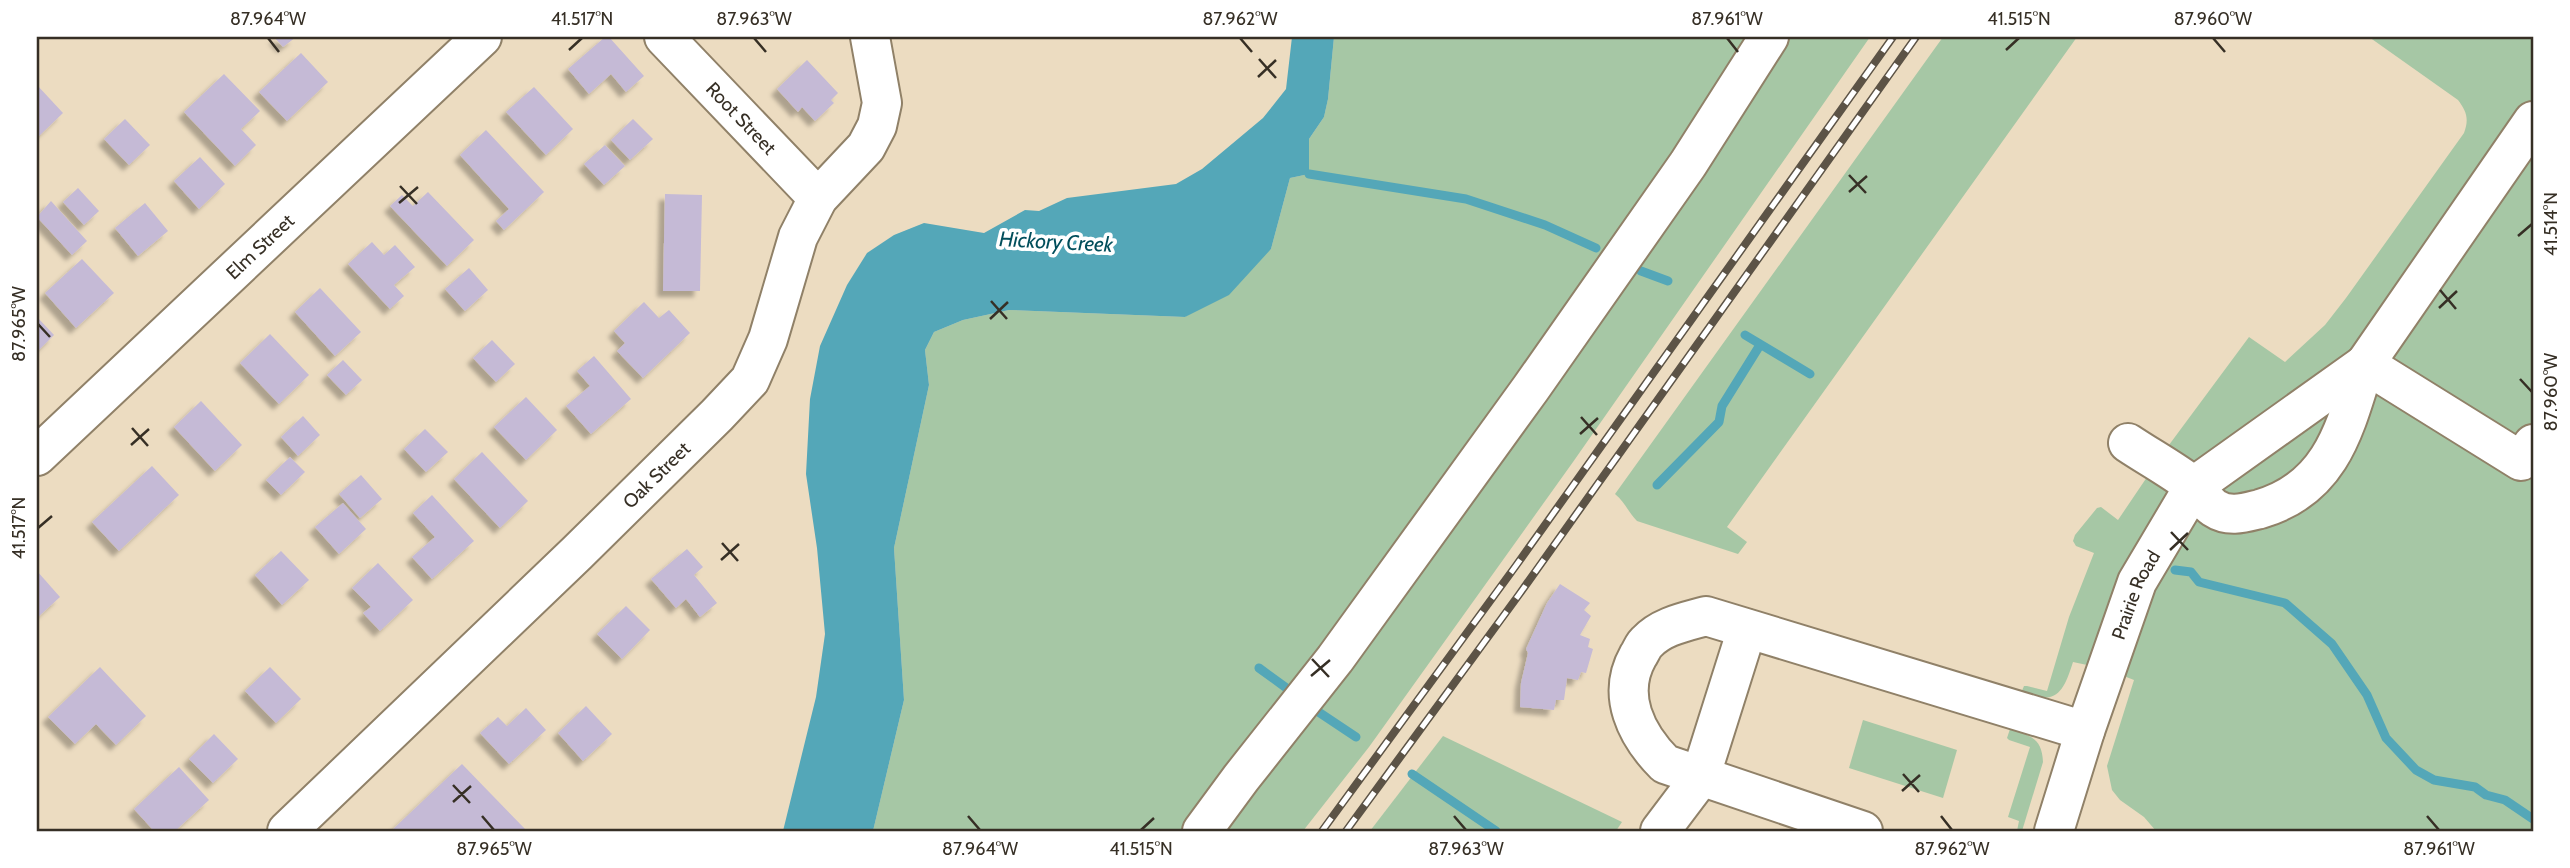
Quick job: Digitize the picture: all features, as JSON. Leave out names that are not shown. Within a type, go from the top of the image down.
[{"type":"street","name":"Elm Street","points":[[37,456],[482,37]]},
{"type":"street","name":"Root Street","points":[[664,37],[818,198]]},
{"type":"street","name":"Oak Street","points":[[287,831],[577,554],[750,380],[768,339],[798,237],[818,198],[866,147],[877,126],[882,103],[870,37]]},
{"type":"street","points":[[1202,831],[1335,659],[1531,388],[1689,164],[1769,37]]},
{"type":"street","points":[[2128,443],[2193,486],[2214,508],[2236,516],[2270,506],[2301,490],[2327,464],[2345,428],[2365,364],[2533,121]]},
{"type":"street","points":[[2365,364],[2529,460]]},
{"type":"street","name":"Prairie Road","points":[[2053,831],[2137,582],[2193,486],[2365,364]]},
{"type":"street","points":[[1863,831],[1665,764],[1649,748],[1633,720],[1628,697],[1632,667],[1646,642],[1671,625],[1706,616],[2085,731]]},
{"type":"street","points":[[1660,831],[1700,778],[1747,629]]},
{"type":"green space","points":[[1334,37],[1870,37],[1573,462],[1369,747],[1303,831],[873,831],[904,700],[894,548],[929,385],[925,350],[934,332],[963,320],[1009,310],[1185,317],[1271,249],[1290,178],[1309,174],[1309,139],[1324,117]]},
{"type":"green space","points":[[1943,37],[2077,37],[1727,527],[1747,542],[1738,554],[1637,521],[1615,494]]},
{"type":"green space","points":[[2369,37],[2533,37],[2533,831],[2156,831],[2112,790],[2107,766],[2134,680],[2106,669],[2073,662],[2066,682],[2056,694],[2042,698],[2021,693],[2024,686],[2047,691],[2069,617],[2094,553],[2076,546],[2073,541],[2075,535],[2097,508],[2101,507],[2118,520],[2166,449],[2249,337],[2285,362],[2325,325],[2464,133],[2466,116],[2458,100]]},
{"type":"green space","points":[[1863,720],[1957,750],[1943,798],[1849,768]]},
{"type":"green space","points":[[2010,729],[2038,743],[2043,762],[2022,831],[2017,831],[2019,821],[2008,817],[2030,747],[2009,740],[2007,738]]},
{"type":"green space","points":[[1443,736],[1622,822],[1616,831],[1370,831]]},
{"type":"water","name":"Hickory Creek","points":[[1292,37],[1334,37],[1324,117],[1309,139],[1309,174],[1290,178],[1271,249],[1229,295],[1185,317],[1009,310],[963,320],[934,332],[925,350],[929,385],[894,548],[904,700],[873,831],[783,831],[816,697],[825,634],[817,548],[806,474],[810,399],[820,346],[847,285],[867,253],[894,235],[924,223],[984,233],[1025,210],[1039,211],[1067,198],[1176,184],[1202,169],[1263,118],[1286,89]]},
{"type":"building","points":[[274,37],[296,37],[283,47]]},
{"type":"building","points":[[605,37],[609,37],[644,76],[626,92],[611,74],[589,94],[568,69]]},
{"type":"building","points":[[301,53],[328,82],[287,121],[259,92]]},
{"type":"building","points":[[807,60],[838,93],[831,100],[834,103],[815,121],[802,107],[798,112],[777,89]]},
{"type":"building","points":[[224,74],[260,111],[241,129],[256,145],[235,166],[184,112]]},
{"type":"building","points":[[37,85],[63,113],[37,138]]},
{"type":"building","points":[[534,87],[573,129],[546,155],[506,112]]},
{"type":"building","points":[[125,119],[150,145],[129,165],[104,139]]},
{"type":"building","points":[[633,119],[653,139],[630,160],[611,140]]},
{"type":"building","points":[[486,130],[544,192],[504,230],[496,221],[509,209],[460,155]]},
{"type":"building","points":[[605,145],[625,166],[604,185],[584,164]]},
{"type":"building","points":[[200,157],[225,184],[199,209],[174,181]]},
{"type":"building","points":[[78,188],[99,211],[84,225],[63,202]]},
{"type":"building","points":[[428,192],[474,240],[447,266],[390,206],[402,195],[413,206]]},
{"type":"building","points":[[665,194],[702,195],[700,291],[663,291]]},
{"type":"building","points":[[51,201],[87,241],[72,255],[37,217]]},
{"type":"building","points":[[145,203],[168,231],[138,256],[115,228]]},
{"type":"building","points":[[372,242],[384,255],[395,245],[415,267],[394,285],[404,296],[390,309],[348,264]]},
{"type":"building","points":[[82,259],[114,293],[76,328],[45,293]]},
{"type":"building","points":[[469,268],[488,290],[465,311],[445,289]]},
{"type":"building","points":[[320,288],[361,332],[335,356],[295,312]]},
{"type":"building","points":[[644,302],[659,318],[669,310],[690,333],[643,378],[617,351],[625,343],[614,331]]},
{"type":"building","points":[[37,317],[54,335],[37,352]]},
{"type":"building","points":[[270,334],[309,375],[279,404],[240,363]]},
{"type":"building","points":[[492,340],[515,364],[496,382],[473,358]]},
{"type":"building","points":[[594,356],[631,399],[591,434],[566,406],[590,386],[577,371]]},
{"type":"building","points":[[343,360],[362,380],[346,395],[327,375]]},
{"type":"building","points":[[526,397],[557,430],[526,460],[494,427]]},
{"type":"building","points":[[201,401],[242,445],[215,471],[174,427]]},
{"type":"building","points":[[303,416],[320,435],[298,456],[281,437]]},
{"type":"building","points":[[425,429],[448,452],[426,472],[404,449]]},
{"type":"building","points":[[482,452],[528,501],[500,528],[454,479]]},
{"type":"building","points":[[290,457],[305,472],[281,495],[266,480]]},
{"type":"building","points":[[152,466],[179,495],[119,551],[92,522]]},
{"type":"building","points":[[361,475],[382,499],[360,518],[339,494]]},
{"type":"building","points":[[432,495],[474,541],[432,579],[412,557],[435,537],[413,513]]},
{"type":"building","points":[[343,503],[366,529],[339,554],[315,527]]},
{"type":"building","points":[[687,549],[703,567],[694,575],[717,603],[700,617],[686,599],[676,608],[651,579]]},
{"type":"building","points":[[281,551],[309,580],[282,605],[255,575]]},
{"type":"building","points":[[378,563],[413,600],[380,631],[363,613],[371,607],[352,588]]},
{"type":"building","points":[[37,571],[60,597],[37,618]]},
{"type":"building","points":[[1560,584],[1590,603],[1584,610],[1591,616],[1580,635],[1590,639],[1588,647],[1593,649],[1586,673],[1581,672],[1578,680],[1567,678],[1564,700],[1556,700],[1554,710],[1520,707],[1521,683],[1528,653],[1526,649],[1547,603]]},
{"type":"building","points":[[626,606],[650,630],[622,659],[597,634]]},
{"type":"building","points":[[100,667],[146,716],[116,745],[96,724],[75,744],[48,717]]},
{"type":"building","points":[[270,667],[301,699],[276,723],[245,691]]},
{"type":"building","points":[[586,706],[612,734],[583,761],[558,733]]},
{"type":"building","points":[[526,708],[546,730],[509,764],[480,733],[498,717],[507,726]]},
{"type":"building","points":[[214,734],[238,759],[213,783],[189,759]]},
{"type":"building","points":[[462,764],[527,831],[391,831]]},
{"type":"building","points":[[179,767],[209,800],[175,831],[154,831],[134,809]]},
{"type":"waterway","points":[[1309,174],[1466,199],[1545,225],[1596,248]]},
{"type":"waterway","points":[[1641,271],[1668,281]]},
{"type":"waterway","points":[[1745,335],[1810,374]]},
{"type":"waterway","points":[[1657,485],[1719,422],[1722,406],[1760,345]]},
{"type":"waterway","points":[[2175,570],[2191,572],[2199,582],[2285,603],[2332,644],[2367,695],[2386,738],[2416,770],[2434,780],[2475,787],[2486,795],[2505,800],[2533,819]]},
{"type":"waterway","points":[[1259,668],[1296,695]]},
{"type":"waterway","points":[[1314,709],[1356,737]]},
{"type":"waterway","points":[[1412,774],[1496,831]]},
{"type":"railway","points":[[1322,831],[1515,567],[1893,37]]},
{"type":"railway","points":[[1346,831],[1518,596],[1916,37]]}]
